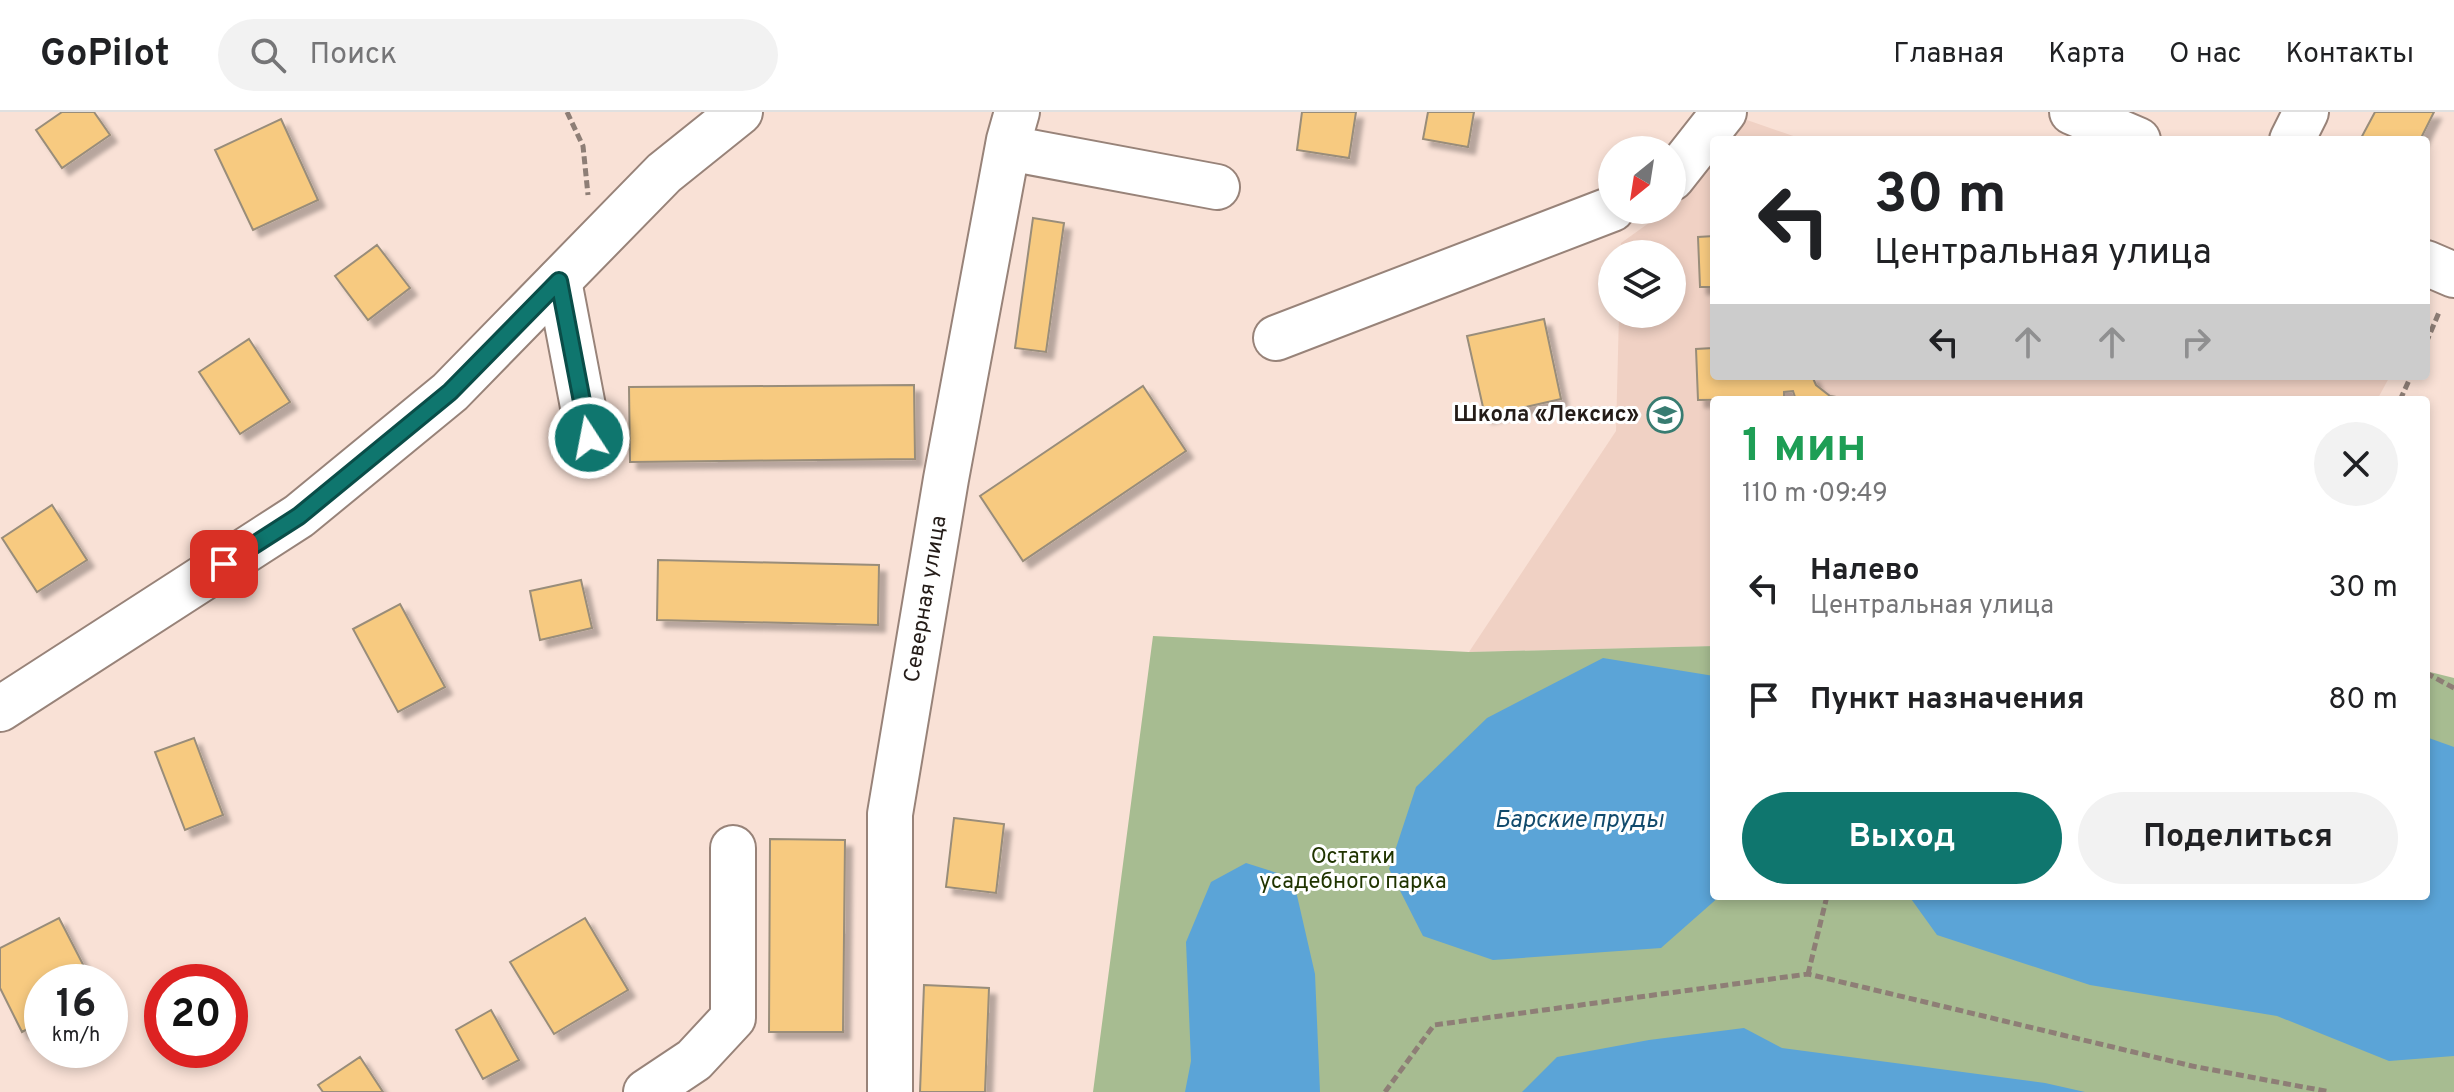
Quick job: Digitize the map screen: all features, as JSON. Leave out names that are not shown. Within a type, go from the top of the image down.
[{"type":"street","points":[[0,709],[299,516],[450,392],[664,173],[740,112]]},
{"type":"street","points":[[1686,160],[1724,112]]},
{"type":"street","points":[[2072,112],[2129,136]]},
{"type":"street","points":[[2294,136],[2306,112]]},
{"type":"street","points":[[1012,130],[1217,187]]},
{"type":"street","name":"Северная улица","points":[[890,1092],[890,814],[913,770],[946,479],[1012,130]]},
{"type":"street","points":[[1276,338],[1598,214]]},
{"type":"street","points":[[2430,265],[2454,275]]},
{"type":"street","points":[[559,281],[589,438]]},
{"type":"street","points":[[656,1086],[694,1060],[733,1018],[733,848]]},
{"type":"path","points":[[567,112],[583,146],[588,197]]},
{"type":"path","points":[[2430,675],[2454,688]]},
{"type":"path","points":[[1808,974],[1826,900]]},
{"type":"path","points":[[1385,1092],[1434,1025],[1808,974],[2192,1066],[2330,1092]]},
{"type":"shaded area","points":[[1747,120],[1793,136],[1733,136]]},
{"type":"shaded area","name":"Школа «Лексис»","points":[[1710,163],[1710,380],[2388,380],[2379,396],[1710,396],[1710,646],[1469,652],[1616,431],[1619,328],[1686,328],[1686,240],[1625,240],[1647,224],[1686,224],[1686,191]]},
{"type":"green space","name":"Остатки усадебного парка","points":[[1153,636],[1469,652],[1710,646],[1710,900],[2430,900],[2430,672],[2454,678],[2454,1092],[1093,1092]]},
{"type":"water","name":"Барские пруды","points":[[1603,658],[1710,675],[1710,900],[1715,900],[1661,948],[1493,960],[1423,936],[1389,869],[1416,787],[1487,718]]},
{"type":"water","points":[[2430,738],[2454,747],[2454,1056],[2389,1061],[2277,1016],[2090,985],[1937,935],[1912,900],[2430,900]]},
{"type":"water","points":[[1246,863],[1293,878],[1315,974],[1320,1092],[1185,1092],[1191,1061],[1186,942],[1211,882]]},
{"type":"water","points":[[1744,1028],[1782,1048],[2045,1083],[2085,1092],[1522,1092],[1557,1057],[1649,1040]]},
{"type":"building","points":[[62,112],[94,112],[110,135],[62,168],[36,130]]},
{"type":"building","points":[[1302,112],[1356,112],[1349,158],[1297,150]]},
{"type":"building","points":[[1428,112],[1474,112],[1468,147],[1423,139]]},
{"type":"building","points":[[2375,112],[2434,112],[2422,136],[2362,136]]},
{"type":"building","points":[[281,119],[318,200],[253,230],[215,150]]},
{"type":"building","points":[[1033,218],[1064,223],[1046,352],[1015,348]]},
{"type":"building","points":[[1710,236],[1710,287],[1700,287],[1698,237]]},
{"type":"building","points":[[377,245],[410,288],[368,320],[335,276]]},
{"type":"building","points":[[1544,319],[1561,399],[1485,416],[1467,336]]},
{"type":"building","points":[[249,339],[290,402],[240,434],[199,372]]},
{"type":"building","points":[[1710,348],[1710,380],[1814,380],[1830,396],[1795,396],[1793,391],[1784,392],[1784,396],[1710,396],[1710,400],[1698,400],[1696,349]]},
{"type":"building","points":[[914,385],[915,459],[630,462],[629,387]]},
{"type":"building","points":[[1143,386],[1186,451],[1023,561],[980,496]]},
{"type":"building","points":[[52,505],[87,560],[37,592],[2,538]]},
{"type":"building","points":[[658,560],[879,565],[878,625],[657,620]]},
{"type":"building","points":[[581,580],[592,628],[540,640],[530,591]]},
{"type":"building","points":[[400,604],[445,687],[398,712],[353,629]]},
{"type":"building","points":[[194,738],[223,815],[185,830],[155,752]]},
{"type":"building","points":[[954,818],[1004,824],[996,893],[946,887]]},
{"type":"building","points":[[770,839],[845,840],[843,1032],[769,1032]]},
{"type":"building","points":[[59,918],[83,964],[24,964],[22,1032],[0,988],[0,948]]},
{"type":"building","points":[[585,918],[628,990],[554,1034],[510,962]]},
{"type":"building","points":[[924,985],[989,988],[985,1092],[920,1092]]},
{"type":"building","points":[[491,1010],[519,1060],[483,1079],[456,1030]]},
{"type":"building","points":[[360,1057],[383,1092],[323,1092],[318,1085]]},
{"type":"place","name":"Школа «Лексис»","points":[[1665,415]]},
{"type":"route","points":[[224,564],[299,516],[450,392],[559,281],[589,438]]}]
